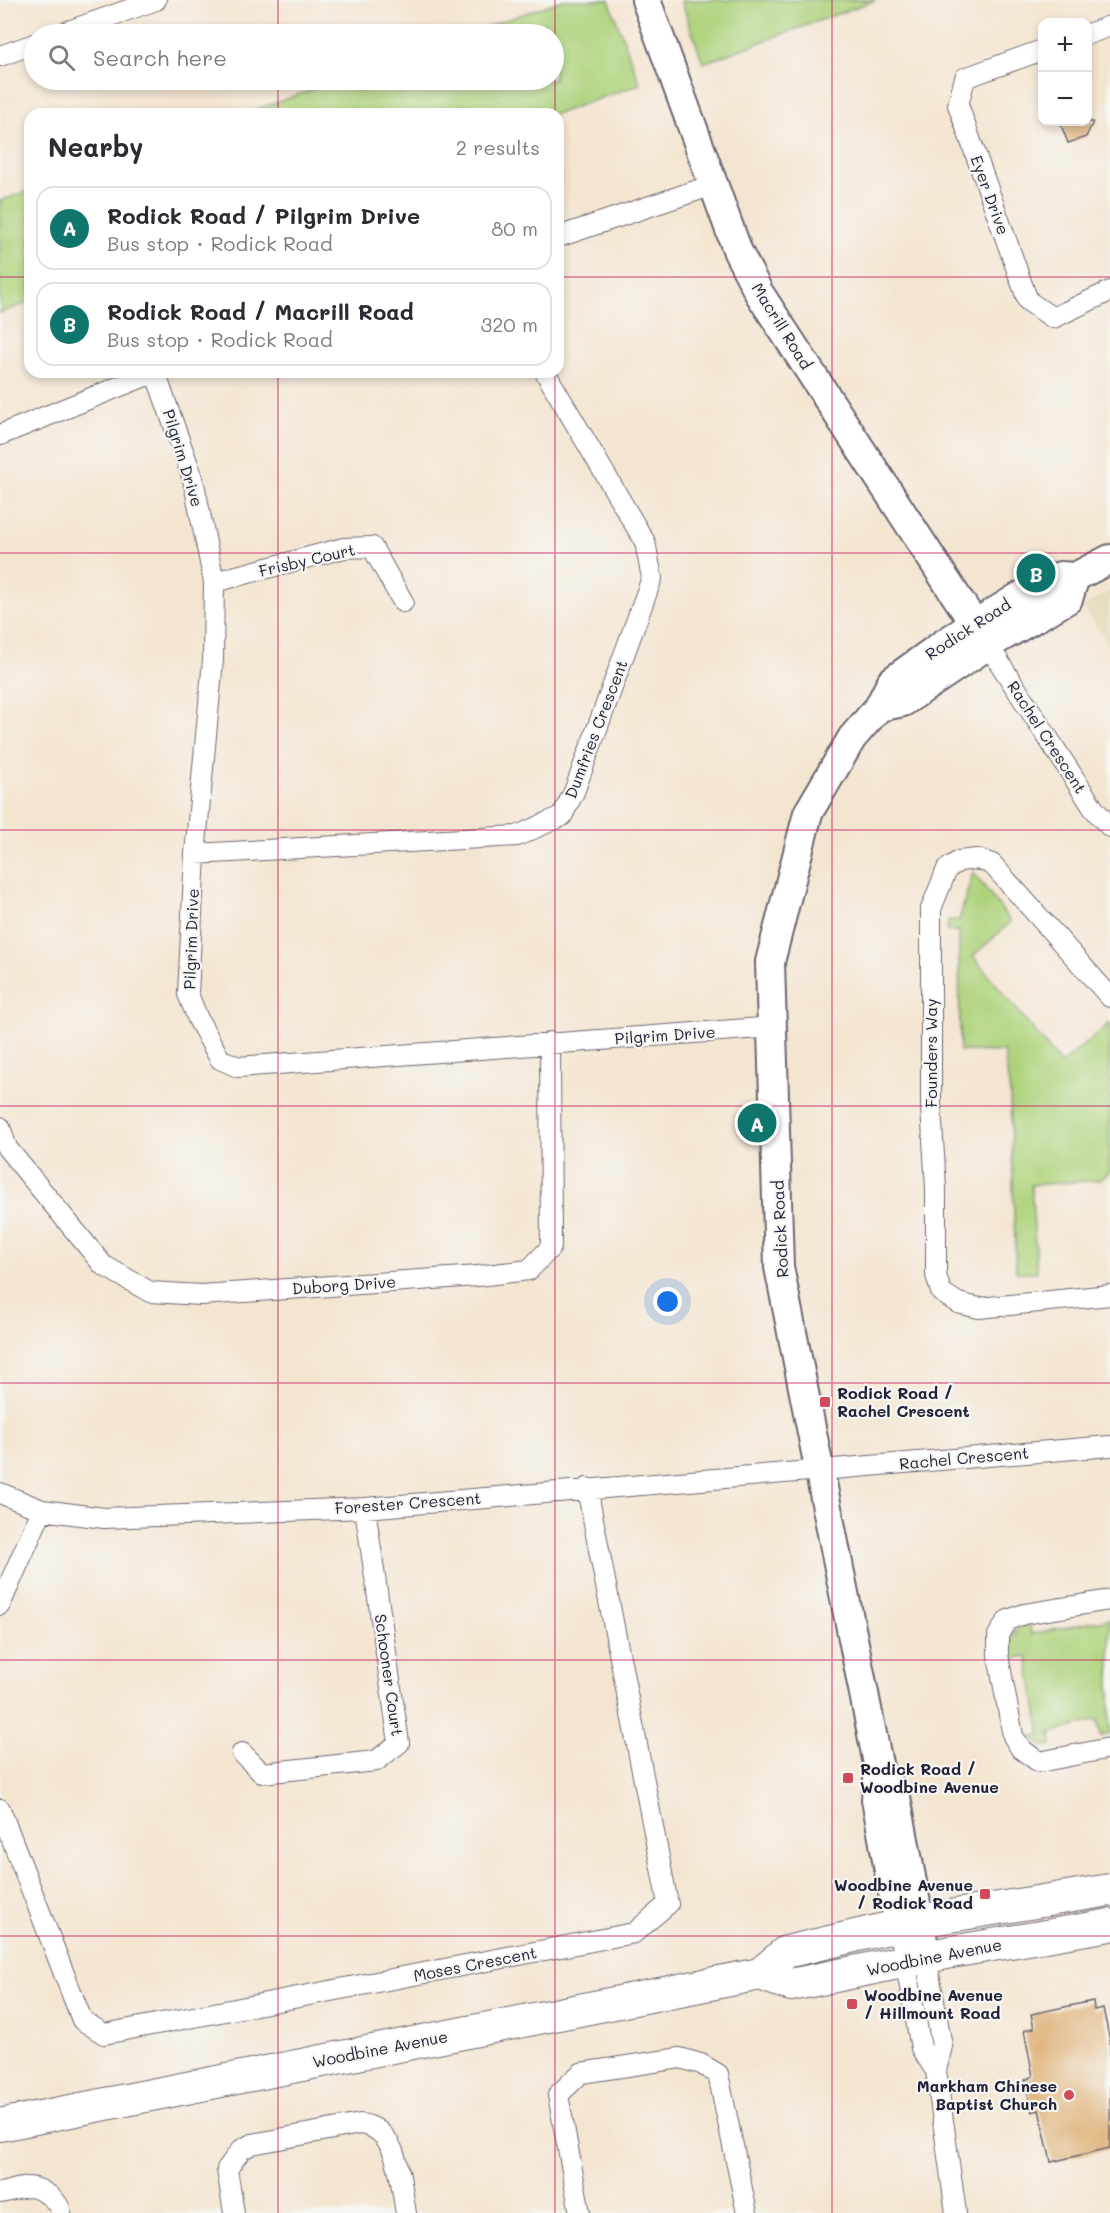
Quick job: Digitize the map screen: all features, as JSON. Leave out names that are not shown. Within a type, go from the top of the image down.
[{"type":"main road","name":"Macrill Road","points":[[646,0],[738,252],[759,293],[981,635]]},
{"type":"main road","name":"Rodick Road","points":[[916,1959],[909,1924],[896,1797],[879,1769],[779,1267],[774,1027],[770,962],[808,813],[852,738],[879,707],[892,681],[981,635],[1019,597],[1060,576],[1075,577],[1110,559]]},
{"type":"main road","name":"Woodbine Avenue","points":[[0,2125],[760,1974],[786,1952],[909,1924],[1110,1890]]},
{"type":"main road","name":"Woodbine Avenue","points":[[760,1974],[790,1985],[916,1959],[1110,1925]]},
{"type":"street","points":[[88,24],[156,0]]},
{"type":"street","points":[[1092,33],[1110,26]]},
{"type":"street","points":[[0,56],[24,48]]},
{"type":"street","name":"Eyer Drive","points":[[1038,51],[965,78],[958,105],[1028,301],[1053,318],[1110,291]]},
{"type":"street","points":[[564,235],[713,185]]},
{"type":"street","points":[[0,435],[140,378]]},
{"type":"street","name":"Pilgrim Drive","points":[[157,378],[193,479],[214,582],[213,660],[195,854],[188,994],[198,1019],[220,1059],[237,1067],[774,1027]]},
{"type":"street","name":"Dumfries Crescent","points":[[195,854],[517,836],[562,816],[574,792],[652,578],[645,543],[549,378]]},
{"type":"street","name":"Frisby Court","points":[[214,582],[344,548],[372,547],[403,602]]},
{"type":"street","name":"Rachel Crescent","points":[[981,635],[1094,809],[1110,827]]},
{"type":"street","name":"Founders Way","points":[[1110,997],[992,864],[977,859],[959,861],[947,869],[931,909],[931,1107],[936,1188],[936,1275],[941,1292],[958,1303],[979,1308],[1110,1295]]},
{"type":"street","name":"Duborg Drive","points":[[0,1127],[7,1148],[103,1265],[150,1292],[201,1295],[478,1276],[529,1270],[551,1247],[550,1042]]},
{"type":"street","name":"Rachel Crescent","points":[[818,1471],[1110,1446]]},
{"type":"street","name":"Forester Crescent","points":[[0,1493],[42,1510],[104,1518],[365,1508],[587,1488],[818,1471]]},
{"type":"street","name":"Moses Crescent","points":[[0,1809],[82,2020],[104,2034],[634,1934],[668,1904],[587,1488]]},
{"type":"street","name":"Schooner Court","points":[[242,1753],[262,1773],[376,1761],[399,1743],[365,1508]]},
{"type":"street","points":[[0,1605],[42,1510]]},
{"type":"street","points":[[1110,1600],[1024,1614],[1008,1620],[998,1635],[998,1655],[1013,1736],[1021,1749],[1039,1762],[1110,1748]]},
{"type":"street","points":[[916,1959],[921,2048],[936,2071],[956,2213]]},
{"type":"street","points":[[580,2213],[558,2095],[581,2073],[680,2058],[701,2064],[718,2074],[747,2213]]},
{"type":"street","points":[[234,2213],[227,2169],[241,2150],[252,2144],[360,2124],[369,2125],[379,2131],[393,2148],[406,2213]]},
{"type":"street","points":[[0,2193],[29,2187],[46,2194],[60,2205],[61,2213]]},
{"type":"shaded area","points":[[1110,591],[1110,648],[1083,606]]},
{"type":"green space","points":[[563,0],[609,0],[640,84],[564,111],[564,108],[261,108],[312,90],[564,90],[564,24],[495,24]]},
{"type":"green space","points":[[681,0],[876,0],[703,63]]},
{"type":"green space","points":[[24,192],[24,304],[0,313],[0,201]]},
{"type":"green space","points":[[973,872],[1011,922],[973,956],[1061,1064],[1110,1023],[1110,1172],[1100,1180],[1031,1185],[1037,1272],[1016,1272],[1010,1094],[1004,1052],[960,1051],[959,931],[947,931],[948,920],[959,920]]},
{"type":"green space","points":[[1110,1619],[1110,1734],[1101,1736],[1098,1720],[1051,1733],[1052,1746],[1042,1746],[1031,1737],[1041,1734],[1027,1656],[1012,1659],[1011,1646],[1015,1631],[1030,1621],[1031,1634]]},
{"type":"building","points":[[1062,126],[1091,126],[1086,137],[1068,143]]},
{"type":"building","name":"Markham Chinese Baptist Church","points":[[1093,2001],[1094,2010],[1103,2008],[1110,2041],[1110,2148],[1051,2162],[1039,2110],[1032,2112],[1025,2080],[1033,2076],[1024,2030],[1034,2028],[1031,2014]]},
{"type":"place","name":"Rodick Road / Macrill Road","points":[[1036,573]]},
{"type":"place","name":"Rodick Road / Pilgrim Drive","points":[[757,1123]]},
{"type":"place","name":"Rodick Road / Rachel Crescent","points":[[825,1402]]},
{"type":"place","name":"Rodick Road / Woodbine Avenue","points":[[848,1778]]},
{"type":"place","name":"Woodbine Avenue / Rodick Road","points":[[985,1894]]},
{"type":"place","name":"Woodbine Avenue / Hillmount Road","points":[[852,2004]]},
{"type":"place","name":"Markham Chinese Baptist Church","points":[[1069,2095]]}]
